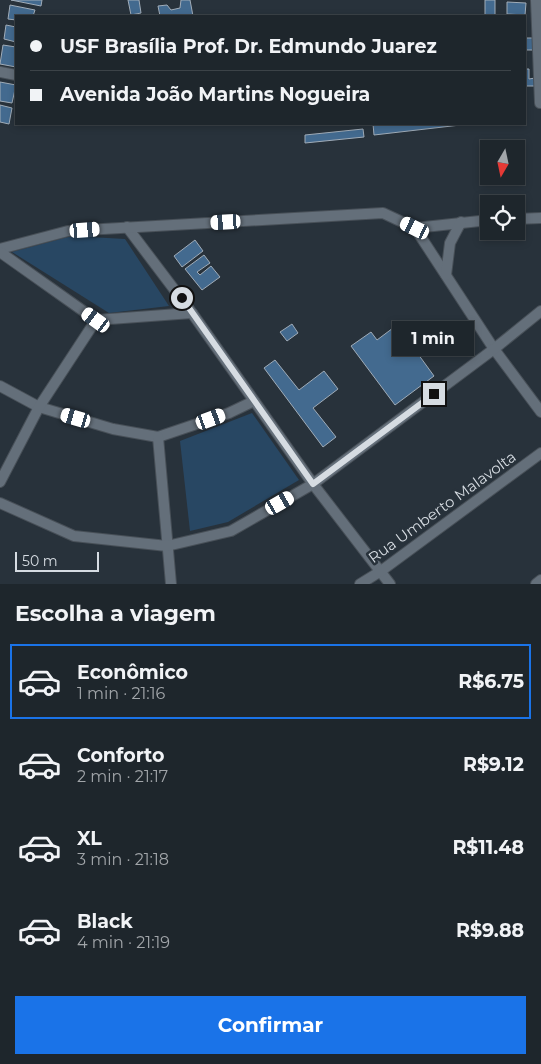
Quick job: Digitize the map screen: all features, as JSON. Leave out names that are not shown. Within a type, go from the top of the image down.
[{"type":"street","points":[[536,0],[540,103]]},
{"type":"street","points":[[0,72],[15,76]]},
{"type":"street","points":[[0,251],[68,231],[383,213],[415,228],[494,349],[541,412]]},
{"type":"street","points":[[525,219],[541,218]]},
{"type":"street","points":[[415,228],[480,221]]},
{"type":"street","points":[[446,276],[450,244],[461,222]]},
{"type":"street","points":[[127,227],[192,313],[313,484],[390,584]]},
{"type":"street","points":[[0,251],[96,320],[192,313]]},
{"type":"street","points":[[0,503],[74,536],[167,546],[231,531],[313,484],[494,349],[541,311]]},
{"type":"street","points":[[0,482],[39,407],[96,320]]},
{"type":"street","points":[[0,386],[39,407],[113,429],[158,438],[254,401]]},
{"type":"street","points":[[158,438],[171,584]]},
{"type":"street","name":"Rua Umberto Malavolta","points":[[360,584],[381,571],[541,453]]},
{"type":"street","points":[[536,584],[541,580]]},
{"type":"shaded area","points":[[72,236],[125,239],[169,306],[109,313],[12,252]]},
{"type":"shaded area","points":[[252,413],[299,480],[228,522],[190,531],[180,441]]},
{"type":"building","points":[[11,0],[42,0],[41,6]]},
{"type":"building","points":[[128,0],[139,0],[141,13],[131,15]]},
{"type":"building","points":[[181,0],[190,0],[193,15],[160,15],[158,6],[167,5],[171,10],[180,8]]},
{"type":"building","points":[[485,0],[495,0],[495,15],[485,15]]},
{"type":"building","points":[[507,2],[526,3],[525,15],[507,14]]},
{"type":"building","points":[[10,5],[35,10],[33,15],[15,15],[15,20],[8,19]]},
{"type":"building","points":[[6,25],[15,27],[15,42],[4,39]]},
{"type":"building","points":[[526,38],[533,38],[533,50],[526,50]]},
{"type":"building","points":[[3,45],[15,47],[15,67],[0,64]]},
{"type":"building","points":[[526,69],[529,69],[529,79],[535,78],[535,86],[526,86]]},
{"type":"building","points":[[0,82],[15,85],[12,103],[0,101]]},
{"type":"building","points":[[0,105],[12,108],[9,124],[0,122]]},
{"type":"building","points":[[373,125],[460,125],[374,135]]},
{"type":"building","points":[[363,129],[364,137],[305,143],[305,135]]},
{"type":"building","points":[[195,240],[203,251],[182,267],[174,256]]},
{"type":"building","points":[[204,255],[210,263],[197,272],[200,275],[211,266],[220,277],[202,290],[185,269]]},
{"type":"building","points":[[292,324],[298,333],[287,341],[280,332]]},
{"type":"building","points":[[397,325],[434,376],[395,405],[351,346],[371,332],[377,340]]},
{"type":"building","points":[[275,360],[299,390],[324,371],[338,389],[313,408],[336,437],[323,447],[264,368]]},
{"type":"route","points":[[182,298],[313,484],[434,394]]}]
